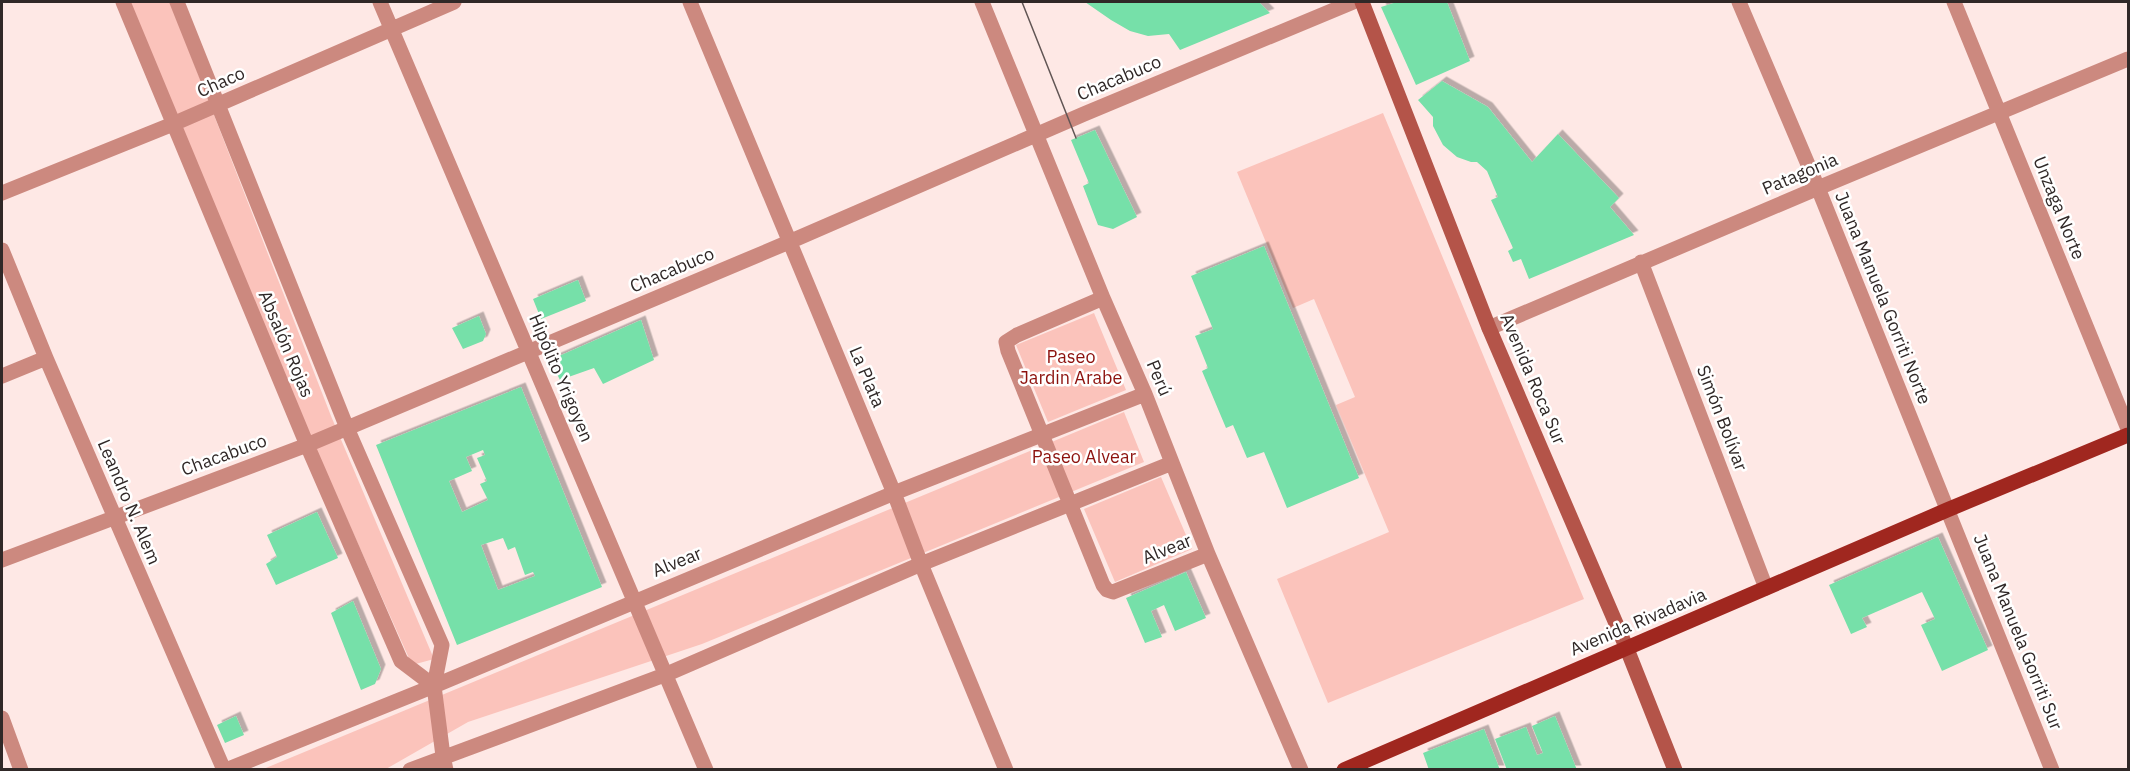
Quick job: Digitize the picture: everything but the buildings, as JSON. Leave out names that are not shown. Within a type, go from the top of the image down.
[{"type":"main road","name":"Avenida Roca Sur","points":[[1362,2],[1489,328],[1627,649],[1675,770]]},
{"type":"main road","name":"Avenida Rivadavia","points":[[1344,770],[1947,510],[2128,435]]},
{"type":"street","name":"Absalón Rojas","points":[[123,2],[307,445],[401,661],[434,686]]},
{"type":"street","name":"Absalón Rojas","points":[[177,2],[347,428],[442,645],[434,686],[444,763]]},
{"type":"street","name":"Hipólito Yrigoyen","points":[[380,2],[706,770]]},
{"type":"street","name":"Chaco","points":[[2,194],[173,124],[454,2]]},
{"type":"street","name":"La Plata","points":[[690,2],[894,493],[1006,770]]},
{"type":"street","name":"Perú","points":[[982,2],[1103,298],[1145,393],[1208,554],[1301,770]]},
{"type":"street","name":"Chacabuco","points":[[2,560],[307,445],[1353,2]]},
{"type":"street","name":"Juana Manuela Gorriti Norte","points":[[1739,2],[1818,188],[1947,510]]},
{"type":"street","name":"Unzaga Norte","points":[[1954,2],[2128,429]]},
{"type":"street","name":"Patagonia","points":[[1489,328],[1641,262],[2128,60]]},
{"type":"street","name":"Leandro N. Alem","points":[[2,250],[114,517],[225,770]]},
{"type":"street","name":"Simón Bolívar","points":[[1641,262],[1767,588]]},
{"type":"street","points":[[1070,504],[1006,342],[1017,335],[1103,298]]},
{"type":"street","points":[[2,376],[46,358]]},
{"type":"street","name":"Alvear","points":[[225,770],[434,686],[894,493],[1145,393]]},
{"type":"street","points":[[410,770],[444,763],[667,674],[921,564],[1172,463]]},
{"type":"street","name":"Alvear","points":[[1070,504],[1107,590],[1113,592],[1208,554]]},
{"type":"street","name":"Juana Manuela Gorriti Sur","points":[[1947,510],[2052,770]]},
{"type":"street","points":[[2,718],[21,770]]},
{"type":"green space","points":[[130,2],[170,2],[331,416],[434,659],[412,665],[301,416]]},
{"type":"green space","points":[[1383,113],[1584,599],[1328,703],[1277,579],[1389,532],[1336,405],[1355,397],[1314,299],[1293,308],[1237,172]]},
{"type":"green space","name":"Paseo Jardin Arabe","points":[[1094,313],[1126,390],[1048,422],[1016,345]]},
{"type":"green space","name":"Paseo Alvear","points":[[1124,412],[1144,462],[702,644],[468,722],[386,769],[261,770]]},
{"type":"green space","points":[[1161,477],[1192,549],[1115,582],[1084,509]]},
{"type":"tram line","points":[[1022,2],[1076,138]]}]
